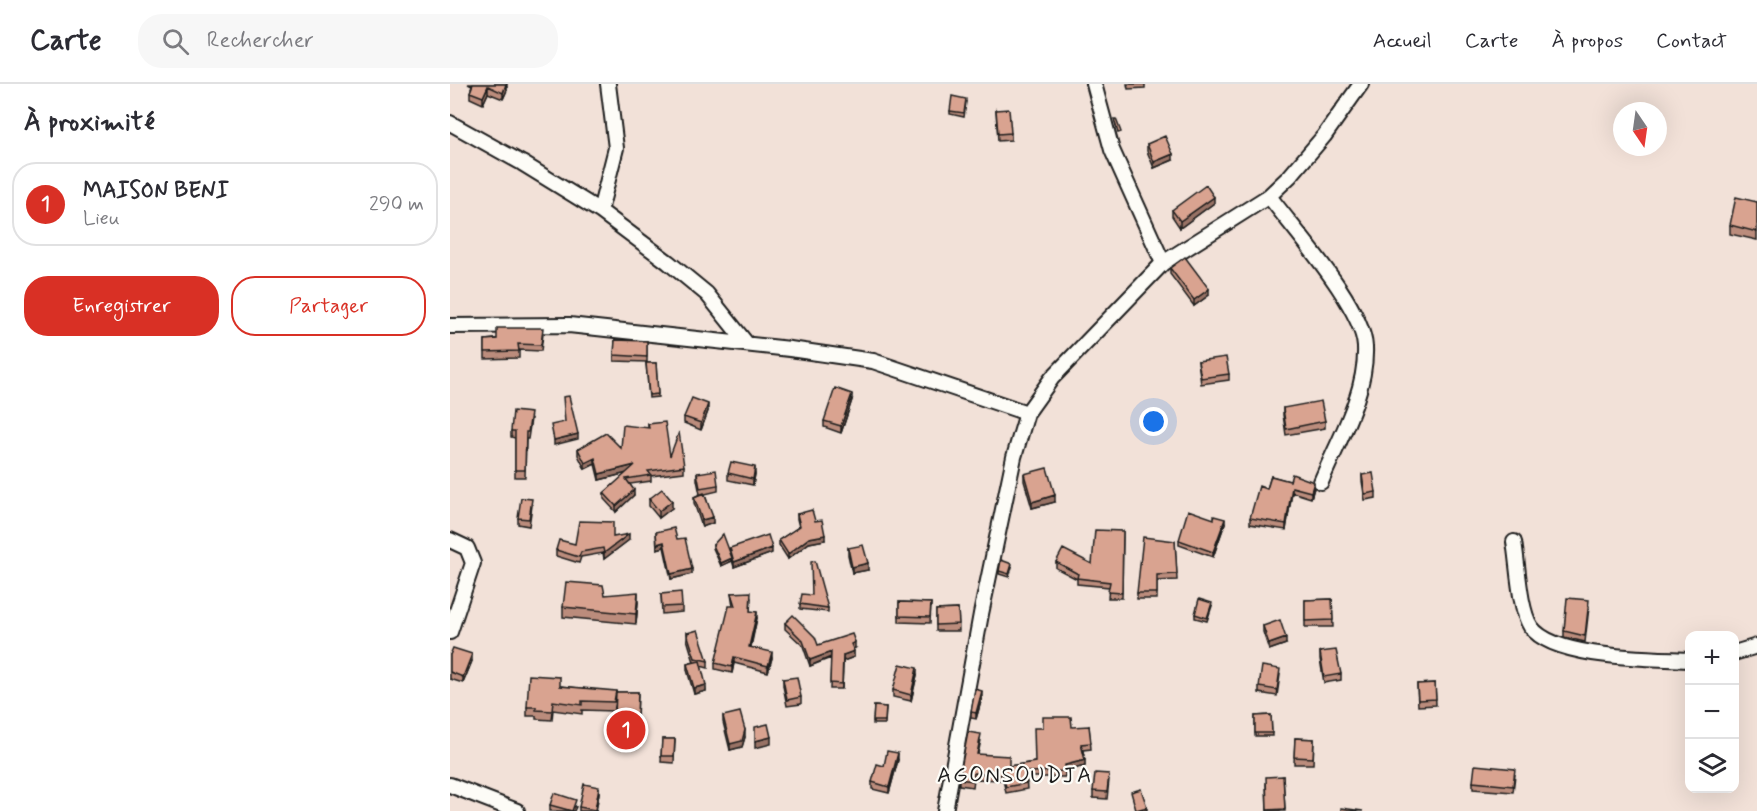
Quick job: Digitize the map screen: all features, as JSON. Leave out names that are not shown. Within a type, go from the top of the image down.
[{"type":"street","points":[[600,212],[616,148],[608,84]]},
{"type":"street","points":[[1094,84],[1112,150],[1163,263]]},
{"type":"street","points":[[945,811],[983,603],[1014,457],[1027,413],[1052,378],[1163,263],[1269,196],[1290,176],[1324,136],[1361,84]]},
{"type":"street","points":[[450,123],[522,163],[600,212],[706,294],[747,344]]},
{"type":"street","points":[[1269,196],[1342,293],[1359,324],[1365,346],[1358,392],[1321,482]]},
{"type":"street","points":[[450,326],[569,325],[747,344],[873,361],[1027,413]]},
{"type":"street","points":[[450,540],[467,548],[473,563],[450,632]]},
{"type":"street","points":[[1514,542],[1524,605],[1530,625],[1539,636],[1569,648],[1633,657],[1685,660]]},
{"type":"street","points":[[1739,651],[1757,646]]},
{"type":"street","points":[[450,785],[517,811]]},
{"type":"building","points":[[473,84],[506,84],[503,93],[488,86],[483,97],[470,92]]},
{"type":"building","points":[[952,96],[966,99],[964,113],[950,111]]},
{"type":"building","points":[[1009,109],[1011,133],[998,134],[996,110]]},
{"type":"building","points":[[1114,119],[1116,119],[1121,132],[1118,133]]},
{"type":"building","points":[[1165,136],[1173,154],[1154,162],[1147,144]]},
{"type":"building","points":[[1206,185],[1214,197],[1180,221],[1172,210]]},
{"type":"building","points":[[1736,197],[1757,202],[1757,232],[1730,225]]},
{"type":"building","points":[[1185,257],[1209,289],[1194,300],[1170,268]]},
{"type":"building","points":[[497,328],[543,328],[541,345],[518,344],[519,351],[485,352],[485,340],[497,339]]},
{"type":"building","points":[[615,340],[647,341],[647,357],[614,355]]},
{"type":"building","points":[[1226,357],[1229,374],[1201,378],[1198,361]]},
{"type":"building","points":[[646,363],[656,363],[658,394],[649,395]]},
{"type":"building","points":[[835,388],[852,394],[841,426],[824,421]]},
{"type":"building","points":[[569,396],[578,434],[554,440],[551,425],[565,422],[563,397]]},
{"type":"building","points":[[692,398],[708,404],[701,423],[684,417]]},
{"type":"building","points":[[1321,401],[1325,421],[1286,429],[1283,408]]},
{"type":"building","points":[[513,411],[531,413],[528,432],[526,432],[525,470],[515,470],[515,431],[511,431]]},
{"type":"building","points":[[665,422],[670,456],[679,432],[684,466],[648,471],[651,475],[626,479],[634,490],[616,506],[604,493],[635,465],[599,474],[595,458],[585,463],[578,449],[606,433],[621,448],[623,425],[649,428],[648,424]]},
{"type":"building","points":[[731,462],[755,467],[753,479],[728,473]]},
{"type":"building","points":[[1047,468],[1055,495],[1032,502],[1024,474]]},
{"type":"building","points":[[716,470],[718,485],[700,488],[697,473]]},
{"type":"building","points":[[1373,473],[1376,492],[1365,494],[1362,475]]},
{"type":"building","points":[[1292,474],[1314,482],[1311,492],[1292,487],[1286,524],[1250,518],[1259,486],[1267,489],[1271,476],[1290,481]]},
{"type":"building","points":[[662,489],[672,501],[659,511],[649,499]]},
{"type":"building","points":[[704,493],[713,517],[702,520],[694,497]]},
{"type":"building","points":[[521,498],[532,499],[529,519],[518,518]]},
{"type":"building","points":[[812,510],[815,521],[822,520],[825,535],[809,538],[788,554],[779,540],[800,526],[797,514]]},
{"type":"building","points":[[1188,510],[1214,519],[1214,516],[1225,519],[1213,552],[1179,540]]},
{"type":"building","points":[[579,521],[613,522],[613,537],[629,534],[604,553],[603,548],[581,552],[579,557],[556,550],[559,540],[575,544]]},
{"type":"building","points":[[674,528],[677,539],[685,538],[692,569],[671,574],[664,542],[657,544],[656,532]]},
{"type":"building","points":[[1095,530],[1123,531],[1122,593],[1108,592],[1110,582],[1077,578],[1078,574],[1056,562],[1063,549],[1092,564]]},
{"type":"building","points":[[723,534],[732,558],[721,563],[713,545]]},
{"type":"building","points":[[768,535],[772,548],[734,562],[730,548]]},
{"type":"building","points":[[1143,537],[1175,541],[1177,574],[1157,575],[1157,593],[1137,593]]},
{"type":"building","points":[[863,545],[868,563],[852,567],[848,548]]},
{"type":"building","points":[[1001,560],[1012,564],[1009,574],[999,571]]},
{"type":"building","points":[[815,561],[828,608],[800,604],[802,594],[812,595],[811,562]]},
{"type":"building","points":[[566,582],[603,585],[605,595],[638,592],[636,614],[563,607]]},
{"type":"building","points":[[681,592],[682,606],[662,607],[661,594]]},
{"type":"building","points":[[751,592],[750,611],[757,612],[749,647],[772,652],[768,666],[734,657],[732,667],[715,663],[729,606],[735,606],[731,593]]},
{"type":"building","points":[[1567,598],[1589,600],[1585,636],[1564,631]]},
{"type":"building","points":[[1199,599],[1212,603],[1207,618],[1195,614]]},
{"type":"building","points":[[1332,599],[1333,620],[1305,621],[1305,600]]},
{"type":"building","points":[[899,602],[931,603],[930,617],[899,616]]},
{"type":"building","points":[[958,609],[959,624],[936,625],[936,610]]},
{"type":"building","points":[[793,615],[815,637],[818,645],[852,634],[855,642],[851,644],[854,651],[843,655],[842,684],[830,683],[831,652],[810,660],[803,641],[785,623]]},
{"type":"building","points":[[1280,620],[1286,638],[1269,644],[1263,626]]},
{"type":"building","points":[[698,630],[708,661],[695,658],[687,633]]},
{"type":"building","points":[[453,648],[472,654],[463,677],[450,672],[450,655]]},
{"type":"building","points":[[1336,650],[1341,674],[1324,677],[1320,652]]},
{"type":"building","points":[[700,661],[706,685],[694,688],[687,664]]},
{"type":"building","points":[[900,664],[917,668],[911,695],[893,690]]},
{"type":"building","points":[[1262,666],[1280,669],[1277,690],[1259,687]]},
{"type":"building","points":[[529,675],[560,677],[560,686],[616,691],[614,702],[582,701],[582,705],[553,701],[552,711],[536,710],[536,707],[527,707]]},
{"type":"building","points":[[797,677],[801,697],[787,700],[783,679]]},
{"type":"building","points":[[1435,683],[1436,699],[1418,700],[1417,684]]},
{"type":"building","points":[[975,689],[982,691],[976,713],[971,712]]},
{"type":"building","points":[[616,692],[638,692],[636,739],[614,738]]},
{"type":"building","points":[[874,706],[886,707],[885,721],[873,721]]},
{"type":"building","points":[[740,712],[745,730],[742,741],[730,744],[723,716]]},
{"type":"building","points":[[1271,715],[1272,733],[1255,733],[1255,716]]},
{"type":"building","points":[[1043,717],[1071,717],[1072,727],[1089,726],[1091,743],[1081,744],[1085,760],[1065,765],[1065,771],[1025,772],[1027,783],[1006,787],[1003,775],[974,773],[973,781],[959,779],[968,732],[981,734],[977,754],[1009,756],[1009,766],[1035,762],[1034,728],[1043,728]]},
{"type":"building","points":[[768,724],[771,737],[755,741],[755,727]]},
{"type":"building","points":[[1295,738],[1314,739],[1313,758],[1294,757]]},
{"type":"building","points":[[662,739],[675,739],[674,756],[661,756]]},
{"type":"building","points":[[887,751],[898,753],[889,787],[872,782],[877,764],[884,766]]},
{"type":"building","points":[[1475,765],[1515,769],[1513,786],[1473,782]]},
{"type":"building","points":[[1095,773],[1109,774],[1107,792],[1093,791]]},
{"type":"building","points":[[1283,776],[1285,809],[1267,810],[1266,777]]},
{"type":"building","points":[[584,784],[599,787],[595,810],[579,807]]},
{"type":"building","points":[[1141,789],[1147,807],[1136,810],[1131,792]]},
{"type":"building","points":[[554,793],[576,800],[572,811],[550,805]]},
{"type":"building","points":[[1341,808],[1363,811],[1341,811]]},
{"type":"place","name":"MAISON BENI","points":[[626,730]]},
{"type":"district","name":"AGONSOUDJA","points":[[1015,776]]}]
